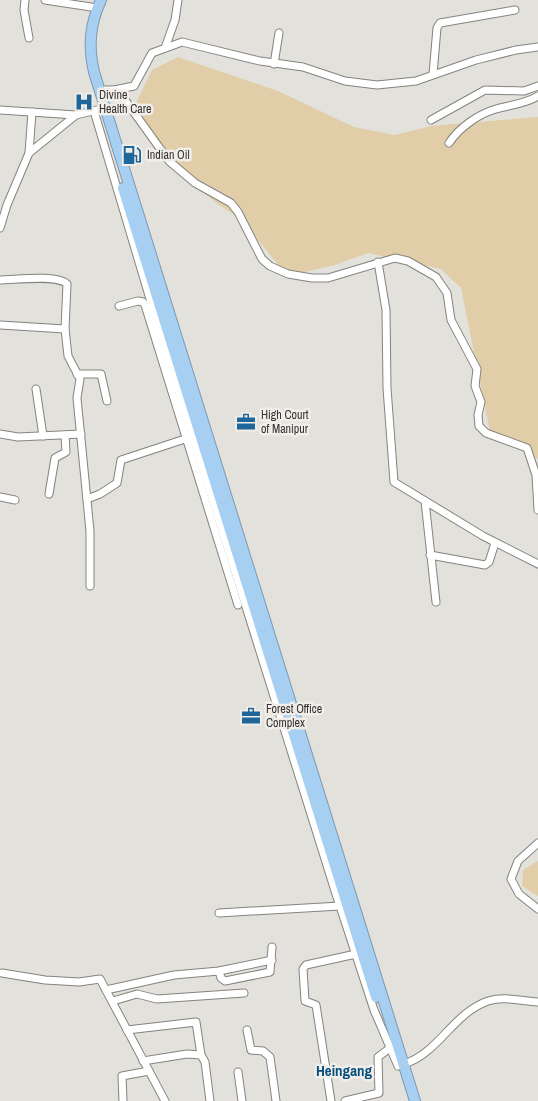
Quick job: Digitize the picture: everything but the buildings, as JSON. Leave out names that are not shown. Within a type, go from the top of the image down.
[{"type":"highway","points":[[100,109],[100,90],[92,61],[90,44],[92,23],[101,0]]},
{"type":"highway","points":[[93,3],[85,27],[84,51],[100,109],[401,1065],[415,1101]]},
{"type":"highway","points":[[401,1065],[409,1101]]},
{"type":"street","points":[[25,0],[24,10],[29,38]]},
{"type":"street","points":[[45,0],[93,3]]},
{"type":"street","points":[[165,48],[172,29],[178,0]]},
{"type":"street","points":[[433,74],[437,28],[440,23],[514,10]]},
{"type":"street","points":[[172,29],[182,42]]},
{"type":"street","points":[[274,64],[279,33]]},
{"type":"street","points":[[100,90],[114,90],[134,86],[152,53],[182,42],[274,64],[303,67],[345,81],[377,85],[406,83],[516,50],[538,47]]},
{"type":"street","points":[[431,120],[485,90],[524,91],[538,86]]},
{"type":"street","points":[[114,90],[124,96],[158,148],[180,171],[195,183],[231,203],[238,212],[258,252],[270,266],[288,274],[328,278],[395,258],[408,261],[436,277],[446,288],[451,320],[477,369],[475,386],[481,402],[478,415],[479,426],[486,432],[527,448],[536,475],[538,510]]},
{"type":"street","points":[[449,143],[460,129],[489,111],[525,102],[538,96]]},
{"type":"street","points":[[0,110],[76,115],[100,109],[238,605]]},
{"type":"street","points":[[0,228],[7,205],[29,154],[32,112]]},
{"type":"street","points":[[29,154],[76,115]]},
{"type":"street","points":[[378,262],[387,322],[387,388],[392,478],[396,485],[495,544],[538,564]]},
{"type":"street","points":[[0,280],[44,279],[66,282],[68,300],[65,329],[68,356],[80,379],[77,398],[87,499],[90,586]]},
{"type":"street","points":[[119,306],[138,301],[143,302],[190,437],[374,1010],[390,1048],[401,1065],[424,1055],[457,1023],[483,1004],[507,999],[538,1002]]},
{"type":"street","points":[[0,325],[65,329]]},
{"type":"street","points":[[77,374],[101,374],[107,402]]},
{"type":"street","points":[[36,389],[43,436]]},
{"type":"street","points":[[0,434],[18,437],[81,434]]},
{"type":"street","points":[[49,494],[55,458],[66,452],[65,435]]},
{"type":"street","points":[[87,499],[100,494],[117,483],[121,460],[190,437]]},
{"type":"street","points":[[0,497],[15,500]]},
{"type":"street","points":[[425,501],[436,602]]},
{"type":"street","points":[[430,555],[485,564],[489,562],[495,544]]},
{"type":"street","points":[[538,843],[518,860],[510,881],[526,901],[538,909]]},
{"type":"street","points":[[219,913],[340,906]]},
{"type":"street","points":[[219,970],[223,980],[232,981],[270,972],[272,948]]},
{"type":"street","points":[[331,1101],[316,1005],[305,1001],[303,969],[306,965],[356,954]]},
{"type":"street","points":[[106,990],[174,975],[219,970],[272,960]]},
{"type":"street","points":[[2,973],[45,980],[80,982],[97,979],[102,981],[165,1101]]},
{"type":"street","points":[[112,1001],[137,994],[158,999],[244,993]]},
{"type":"street","points":[[127,1030],[196,1022],[200,1055],[205,1062],[210,1101]]},
{"type":"street","points":[[247,1030],[251,1050],[263,1051],[270,1057],[276,1101]]},
{"type":"street","points":[[344,1101],[379,1093],[378,1057],[390,1048]]},
{"type":"street","points":[[143,1062],[187,1054],[200,1055]]},
{"type":"street","points":[[123,1101],[122,1076],[149,1071]]},
{"type":"street","points":[[238,1072],[242,1101]]},
{"type":"shaded area","points":[[178,57],[278,91],[354,127],[395,135],[431,126],[538,117],[538,459],[490,432],[461,288],[441,269],[368,253],[335,265],[301,273],[280,267],[243,221],[215,202],[179,172],[135,105],[152,70]]},
{"type":"shaded area","points":[[538,861],[538,896],[522,886],[523,870]]},
{"type":"place","name":"Divine Health Care","points":[[84,102]]},
{"type":"place","name":"Indian Oil","points":[[132,155]]},
{"type":"place","name":"High Court of Manipur","points":[[246,422]]},
{"type":"place","name":"Forest Office Complex","points":[[251,716]]},
{"type":"district","name":"Heingang","points":[[344,1071]]}]
